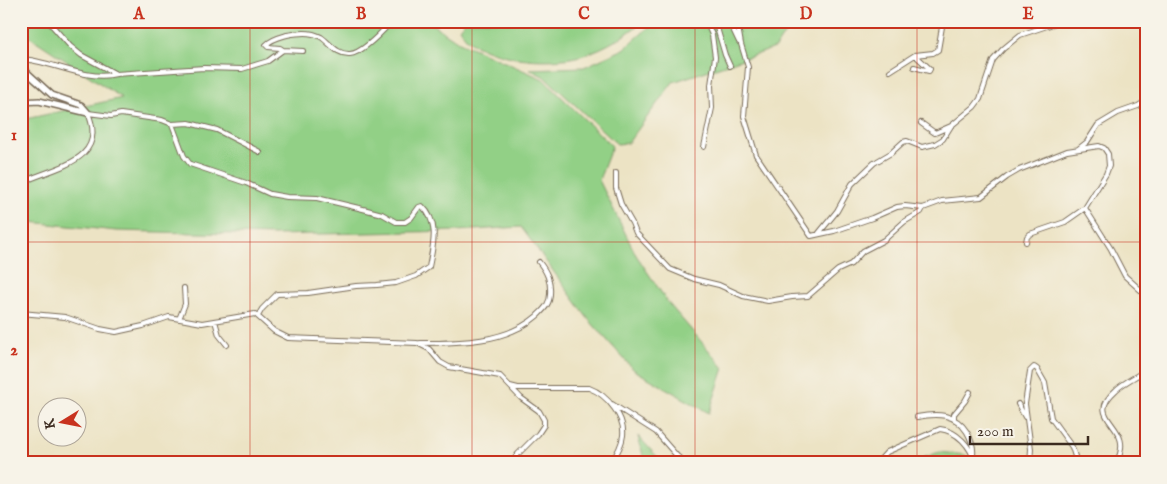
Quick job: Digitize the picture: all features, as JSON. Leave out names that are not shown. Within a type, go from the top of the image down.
[{"type":"street","points":[[48,21],[70,46],[81,55],[116,74]]},
{"type":"street","points":[[303,51],[282,50],[266,45],[268,42],[282,36],[307,33],[322,38],[341,52],[352,54],[360,50],[392,21]]},
{"type":"street","points":[[704,146],[712,108],[711,85],[715,63],[715,46],[706,21]]},
{"type":"street","points":[[715,21],[730,66]]},
{"type":"street","points":[[729,21],[741,44]]},
{"type":"street","points":[[738,21],[741,44],[748,67],[744,116],[756,155],[800,218],[808,234],[816,236],[872,218],[897,207],[924,208],[942,201],[981,197],[1007,177],[1020,170],[1067,151],[1099,146],[1104,148],[1108,154],[1109,166],[1085,208],[1065,222],[1030,234],[1026,242]]},
{"type":"street","points":[[890,72],[915,54],[934,53],[938,50],[944,21]]},
{"type":"street","points":[[921,123],[935,133],[951,126],[974,107],[980,99],[996,55],[1020,35],[1062,21]]},
{"type":"street","points":[[21,59],[68,71],[109,76],[204,68],[242,69],[268,61],[282,50]]},
{"type":"street","points":[[914,67],[929,71],[930,69],[915,54]]},
{"type":"street","points":[[21,67],[52,95],[82,105],[94,125],[90,147],[84,153],[64,167],[21,183]]},
{"type":"street","points":[[21,102],[39,101],[88,113],[111,116],[121,114],[162,120],[172,124],[189,123],[217,130],[260,152]]},
{"type":"street","points":[[1076,150],[1087,142],[1098,125],[1118,113],[1146,101]]},
{"type":"street","points":[[172,124],[184,156],[190,164],[270,194],[287,198],[317,198],[382,214],[396,222],[406,222],[411,218],[418,206],[422,206],[434,224],[434,237],[429,267],[416,276],[396,283],[356,286],[308,293],[277,294],[262,309],[258,316]]},
{"type":"street","points":[[816,236],[837,211],[852,184],[874,163],[892,153],[903,142],[907,141],[922,147],[934,144],[943,139],[951,126]]},
{"type":"street","points":[[616,172],[616,188],[621,204],[636,233],[670,269],[694,279],[719,285],[744,296],[768,301],[808,296],[838,270],[851,264],[863,251],[884,240],[904,222],[922,212],[924,208]]},
{"type":"street","points":[[1085,208],[1111,249],[1125,276],[1146,295]]},
{"type":"street","points":[[21,313],[65,317],[100,330],[116,332],[143,326],[169,317],[202,322],[250,314],[258,316],[274,331],[288,338],[417,343],[484,339],[525,326],[545,308],[550,298],[551,287],[548,277],[539,262]]},
{"type":"street","points":[[179,319],[185,304],[184,288]]},
{"type":"street","points":[[214,321],[219,335],[227,345]]},
{"type":"street","points":[[417,343],[429,349],[440,362],[449,367],[500,376],[512,390],[539,411],[544,420],[541,430],[521,450],[512,463]]},
{"type":"street","points":[[1030,463],[1031,449],[1025,404],[1030,371],[1034,367],[1045,383],[1051,418],[1072,446],[1076,462]]},
{"type":"street","points":[[1116,463],[1122,448],[1121,439],[1115,428],[1106,418],[1103,411],[1104,404],[1117,388],[1146,370]]},
{"type":"street","points":[[510,386],[518,388],[589,388],[598,391],[621,418],[623,427],[622,442],[611,463]]},
{"type":"street","points":[[954,419],[954,414],[970,392]]},
{"type":"street","points":[[610,403],[656,432],[677,456],[686,463]]},
{"type":"street","points":[[1018,404],[1026,419]]},
{"type":"street","points":[[917,417],[933,415],[960,422],[969,435],[975,463]]},
{"type":"street","points":[[877,463],[887,452],[940,429],[948,430],[954,434],[968,446],[973,455]]},
{"type":"street","points":[[420,463],[446,463]]},
{"type":"green space","points":[[21,21],[427,21],[457,41],[543,79],[612,146],[599,180],[636,255],[669,304],[724,368],[709,413],[634,370],[589,320],[521,227],[456,231],[275,235],[117,231],[30,222],[21,224],[21,120],[122,98],[21,31]]},
{"type":"green space","points":[[465,21],[643,21],[617,40],[587,54],[543,60],[510,57],[480,47],[467,39],[459,28]]},
{"type":"green space","points":[[656,21],[793,21],[776,47],[673,82],[628,143],[617,144],[545,77],[529,69],[584,67],[624,49]]},
{"type":"green space","points":[[638,436],[663,463],[645,463]]},
{"type":"green space","points":[[939,452],[966,455],[966,463],[909,463]]}]
